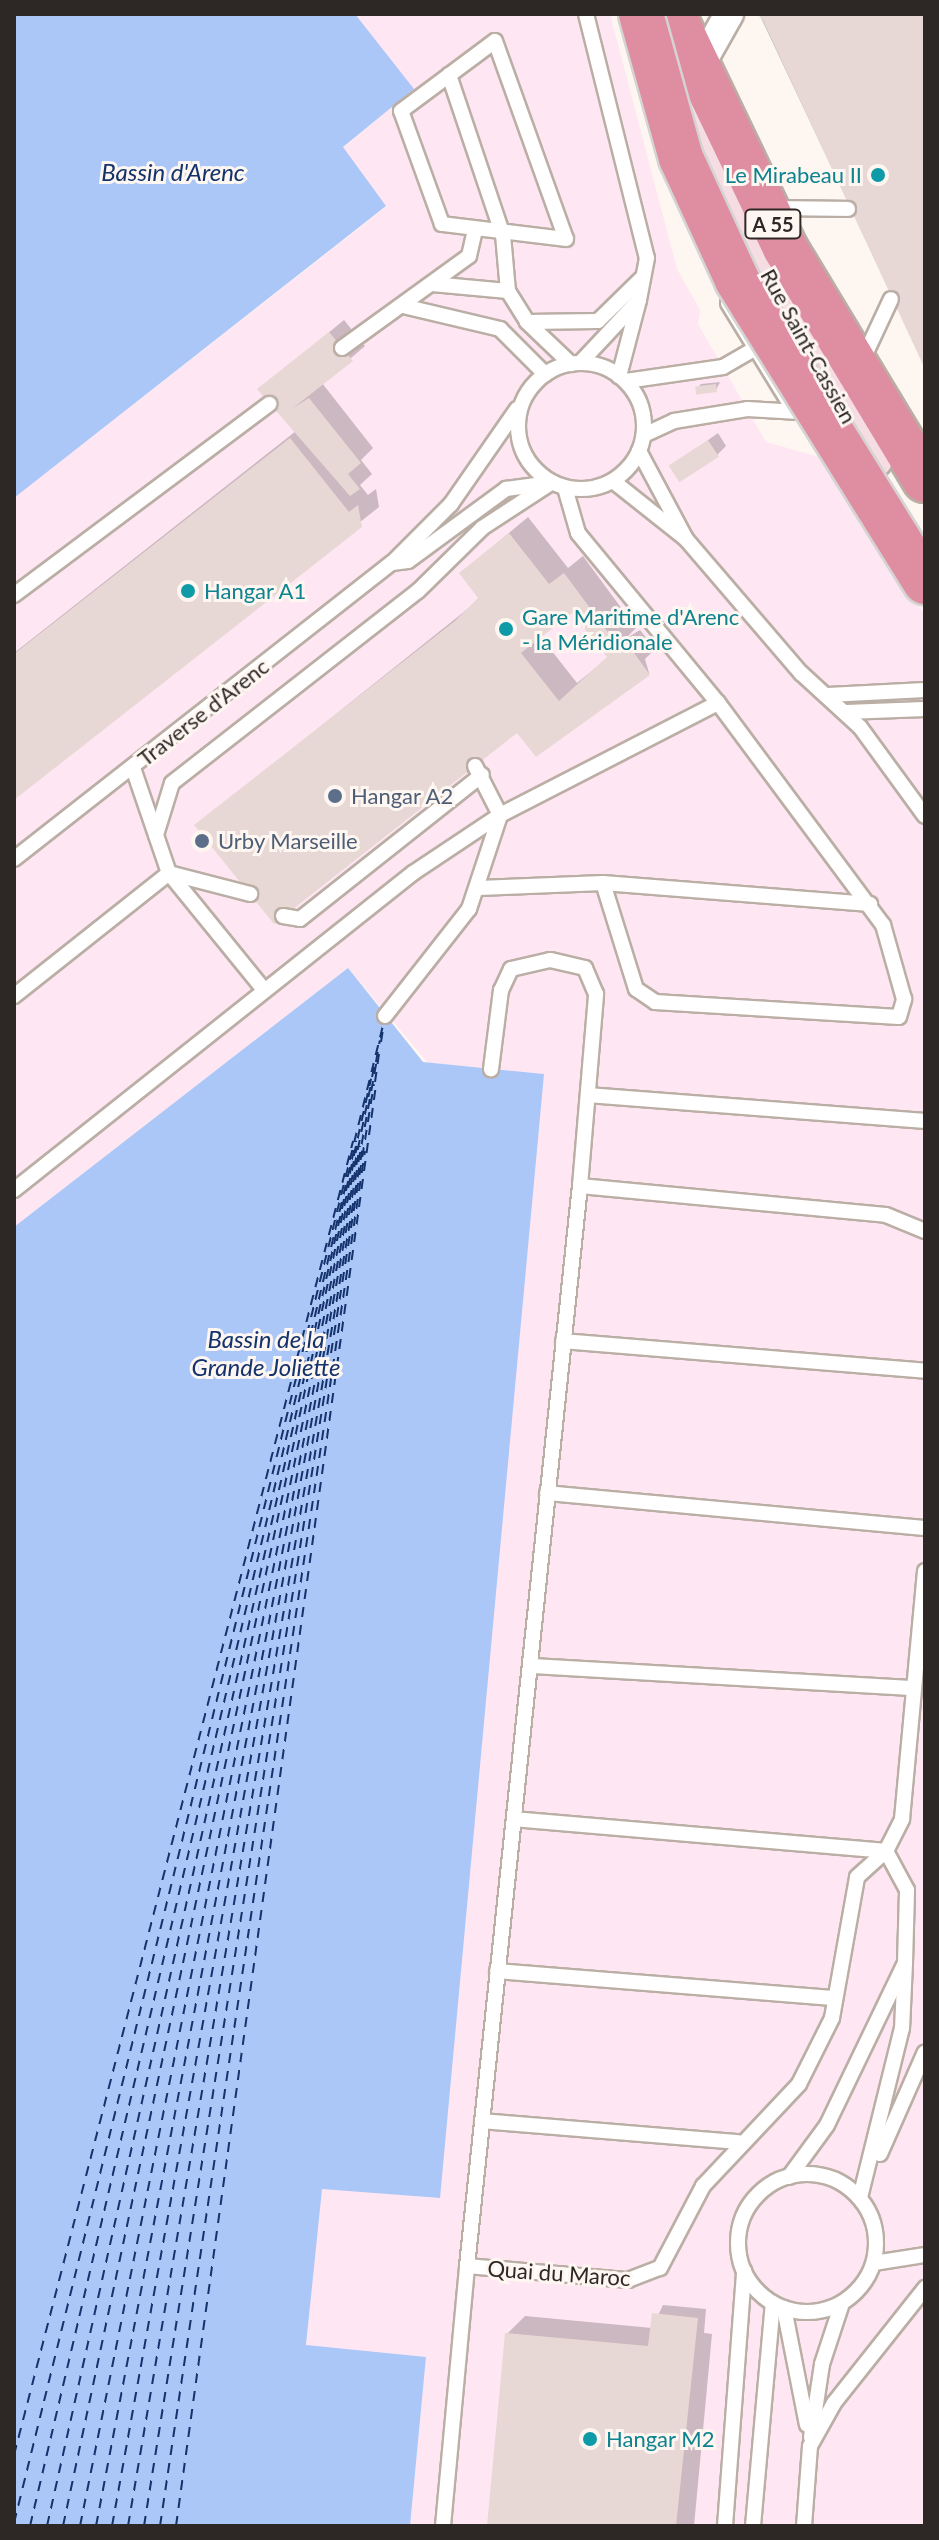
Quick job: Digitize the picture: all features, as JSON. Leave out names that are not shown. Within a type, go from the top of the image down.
[{"type":"highway","name":"A 55","points":[[673,14],[785,248],[925,480]]},
{"type":"highway","points":[[638,26],[677,148],[737,280],[925,582]]},
{"type":"street","name":"Rue Saint-Cassien","points":[[690,14],[779,208],[925,466]]},
{"type":"street","points":[[707,53],[729,14]]},
{"type":"street","name":"Rue Saint-Cassien","points":[[638,26],[699,145],[858,434],[925,542]]},
{"type":"lane","points":[[586,14],[641,230],[643,277],[623,379],[644,416],[644,435],[639,451],[613,481]]},
{"type":"lane","points":[[623,14],[638,26]]},
{"type":"lane","points":[[495,41],[566,239],[475,231],[442,224],[401,111],[495,41]]},
{"type":"lane","points":[[449,75],[503,235],[508,291],[527,322],[576,363],[623,379],[723,367],[751,351]]},
{"type":"lane","points":[[779,208],[848,209]]},
{"type":"lane","points":[[342,348],[469,256],[475,231]]},
{"type":"lane","points":[[527,322],[598,321],[643,277]]},
{"type":"lane","points":[[432,284],[508,291]]},
{"type":"lane","points":[[719,285],[751,351],[795,411]]},
{"type":"lane","points":[[863,359],[891,299]]},
{"type":"lane","points":[[603,883],[644,998],[889,1022],[899,1017],[904,999],[891,946],[870,904],[718,703],[578,533],[558,485],[518,439],[522,402],[545,374],[576,363],[639,300]]},
{"type":"lane","points":[[403,306],[500,329],[545,374]]},
{"type":"lane","name":"Traverse d'Arenc","points":[[14,859],[392,563],[441,514],[522,402]]},
{"type":"lane","points":[[14,595],[269,404]]},
{"type":"lane","points":[[644,435],[674,421],[747,409],[795,411],[858,434]]},
{"type":"lane","points":[[639,451],[686,539]]},
{"type":"lane","points":[[156,835],[172,783],[418,591],[482,528],[558,485],[613,481],[686,539],[846,712],[925,816]]},
{"type":"lane","name":"Traverse d'Arenc","points":[[392,563],[425,547],[506,489],[558,485]]},
{"type":"lane","points":[[425,547],[441,514]]},
{"type":"lane","points":[[828,695],[925,690]]},
{"type":"lane","points":[[14,1190],[413,873],[500,815],[718,703]]},
{"type":"lane","points":[[846,712],[925,709]]},
{"type":"lane","points":[[133,768],[169,873],[264,990]]},
{"type":"lane","points":[[283,916],[300,919],[479,770],[500,815],[479,888],[385,1016]]},
{"type":"lane","points":[[169,873],[250,894]]},
{"type":"lane","points":[[14,996],[169,873]]},
{"type":"lane","points":[[479,888],[603,883],[870,904]]},
{"type":"lane","points":[[467,2266],[580,1186],[596,994],[582,965],[532,960],[511,969],[501,990],[491,1069]]},
{"type":"lane","points":[[588,1095],[925,1121]]},
{"type":"lane","points":[[580,1186],[886,1215],[925,1231]]},
{"type":"lane","points":[[563,1341],[925,1371]]},
{"type":"lane","points":[[547,1493],[925,1528]]},
{"type":"lane","points":[[886,1851],[902,1819],[925,1571]]},
{"type":"lane","points":[[531,1666],[912,1688]]},
{"type":"lane","points":[[514,1819],[886,1851]]},
{"type":"lane","points":[[860,2198],[902,2028],[907,1890],[886,1851]]},
{"type":"lane","name":"Quai du Maroc","points":[[443,2526],[467,2266],[651,2276],[738,2142],[799,2084],[835,1998],[857,1877],[886,1851]]},
{"type":"lane","points":[[725,2526],[744,2271],[744,2214],[756,2197],[789,2177],[827,2125],[905,1963]]},
{"type":"lane","points":[[497,1971],[835,1998]]},
{"type":"lane","points":[[860,2198],[925,2052]]},
{"type":"lane","points":[[482,2121],[738,2142]]},
{"type":"lane","points":[[789,2177],[828,2177],[860,2198],[877,2240],[874,2263],[842,2303],[822,2364],[810,2446],[804,2526]]},
{"type":"lane","points":[[874,2263],[925,2255]]},
{"type":"lane","points":[[744,2271],[778,2306],[810,2446]]},
{"type":"lane","points":[[810,2446],[925,2288]]},
{"type":"lane","points":[[778,2306],[813,2312],[842,2303]]},
{"type":"lane","points":[[753,2526],[778,2306]]},
{"type":"shaded area","points":[[355,14],[610,14],[677,269],[700,310],[698,324],[766,442],[819,457],[862,510],[925,616],[925,2526],[410,2526],[426,2357],[306,2346],[321,2188],[439,2198],[428,1063],[348,968],[14,1227],[14,498],[386,207],[343,148],[413,89]]},
{"type":"water","name":"Bassin d'Arenc","points":[[14,14],[355,14],[414,89],[343,147],[386,206],[14,498]]},
{"type":"water","name":"Bassin de la Grande Joliette","points":[[348,968],[423,1062],[544,1074],[440,2198],[322,2189],[306,2345],[426,2357],[410,2526],[14,2526],[14,1227]]},
{"type":"building","name":"Le Mirabeau II","points":[[757,14],[925,14],[925,369],[763,20]]},
{"type":"building","points":[[329,332],[353,361],[293,408],[309,398],[361,463],[348,474],[360,489],[350,496],[257,389]]},
{"type":"building","points":[[716,384],[717,392],[696,394],[695,387]]},
{"type":"building","name":"Hangar A1","points":[[290,438],[349,512],[358,505],[362,527],[14,800],[14,654]]},
{"type":"building","points":[[708,440],[719,457],[679,482],[669,466]]},
{"type":"building","name":"Hangar A2","points":[[509,533],[549,584],[564,573],[619,647],[626,642],[650,675],[536,757],[517,733],[274,924],[194,825],[455,621],[478,598],[459,573]],"holes":[[[572,613],[607,657],[559,701],[521,653]]]},
{"type":"building","name":"Hangar M2","points":[[652,2313],[698,2318],[676,2526],[487,2526],[505,2333],[648,2346]]},
{"type":"ferry route","points":[[14,2523],[384,1021]]},
{"type":"ferry route","points":[[381,1042],[383,1029]]},
{"type":"ferry route","points":[[376,1062],[380,1040]]},
{"type":"ferry route","points":[[375,1082],[380,1048]]},
{"type":"ferry route","points":[[372,1077],[376,1060]]},
{"type":"ferry route","points":[[112,2526],[376,1064]]},
{"type":"ferry route","points":[[47,2526],[371,1079]]},
{"type":"ferry route","points":[[80,2526],[372,1079]]},
{"type":"ferry route","points":[[144,2526],[374,1084]]},
{"type":"ferry route","points":[[176,2526],[376,1084]]},
{"type":"ferry route","points":[[14,2455],[353,1141]]},
{"type":"ferry route","points":[[30,2526],[356,1141]]},
{"type":"ferry route","points":[[63,2526],[357,1146]]},
{"type":"ferry route","points":[[96,2526],[360,1146]]},
{"type":"ferry route","points":[[128,2526],[362,1151]]},
{"type":"ferry route","points":[[160,2526],[365,1151]]},
{"type":"place","name":"Le Mirabeau II","points":[[878,175]]},
{"type":"place","name":"Hangar A1","points":[[188,591]]},
{"type":"place","name":"Gare Maritime d'Arenc - la Méridionale","points":[[506,629]]},
{"type":"place","name":"Hangar A2","points":[[335,796]]},
{"type":"place","name":"Urby Marseille","points":[[202,841]]},
{"type":"place","name":"Hangar M2","points":[[590,2439]]}]
